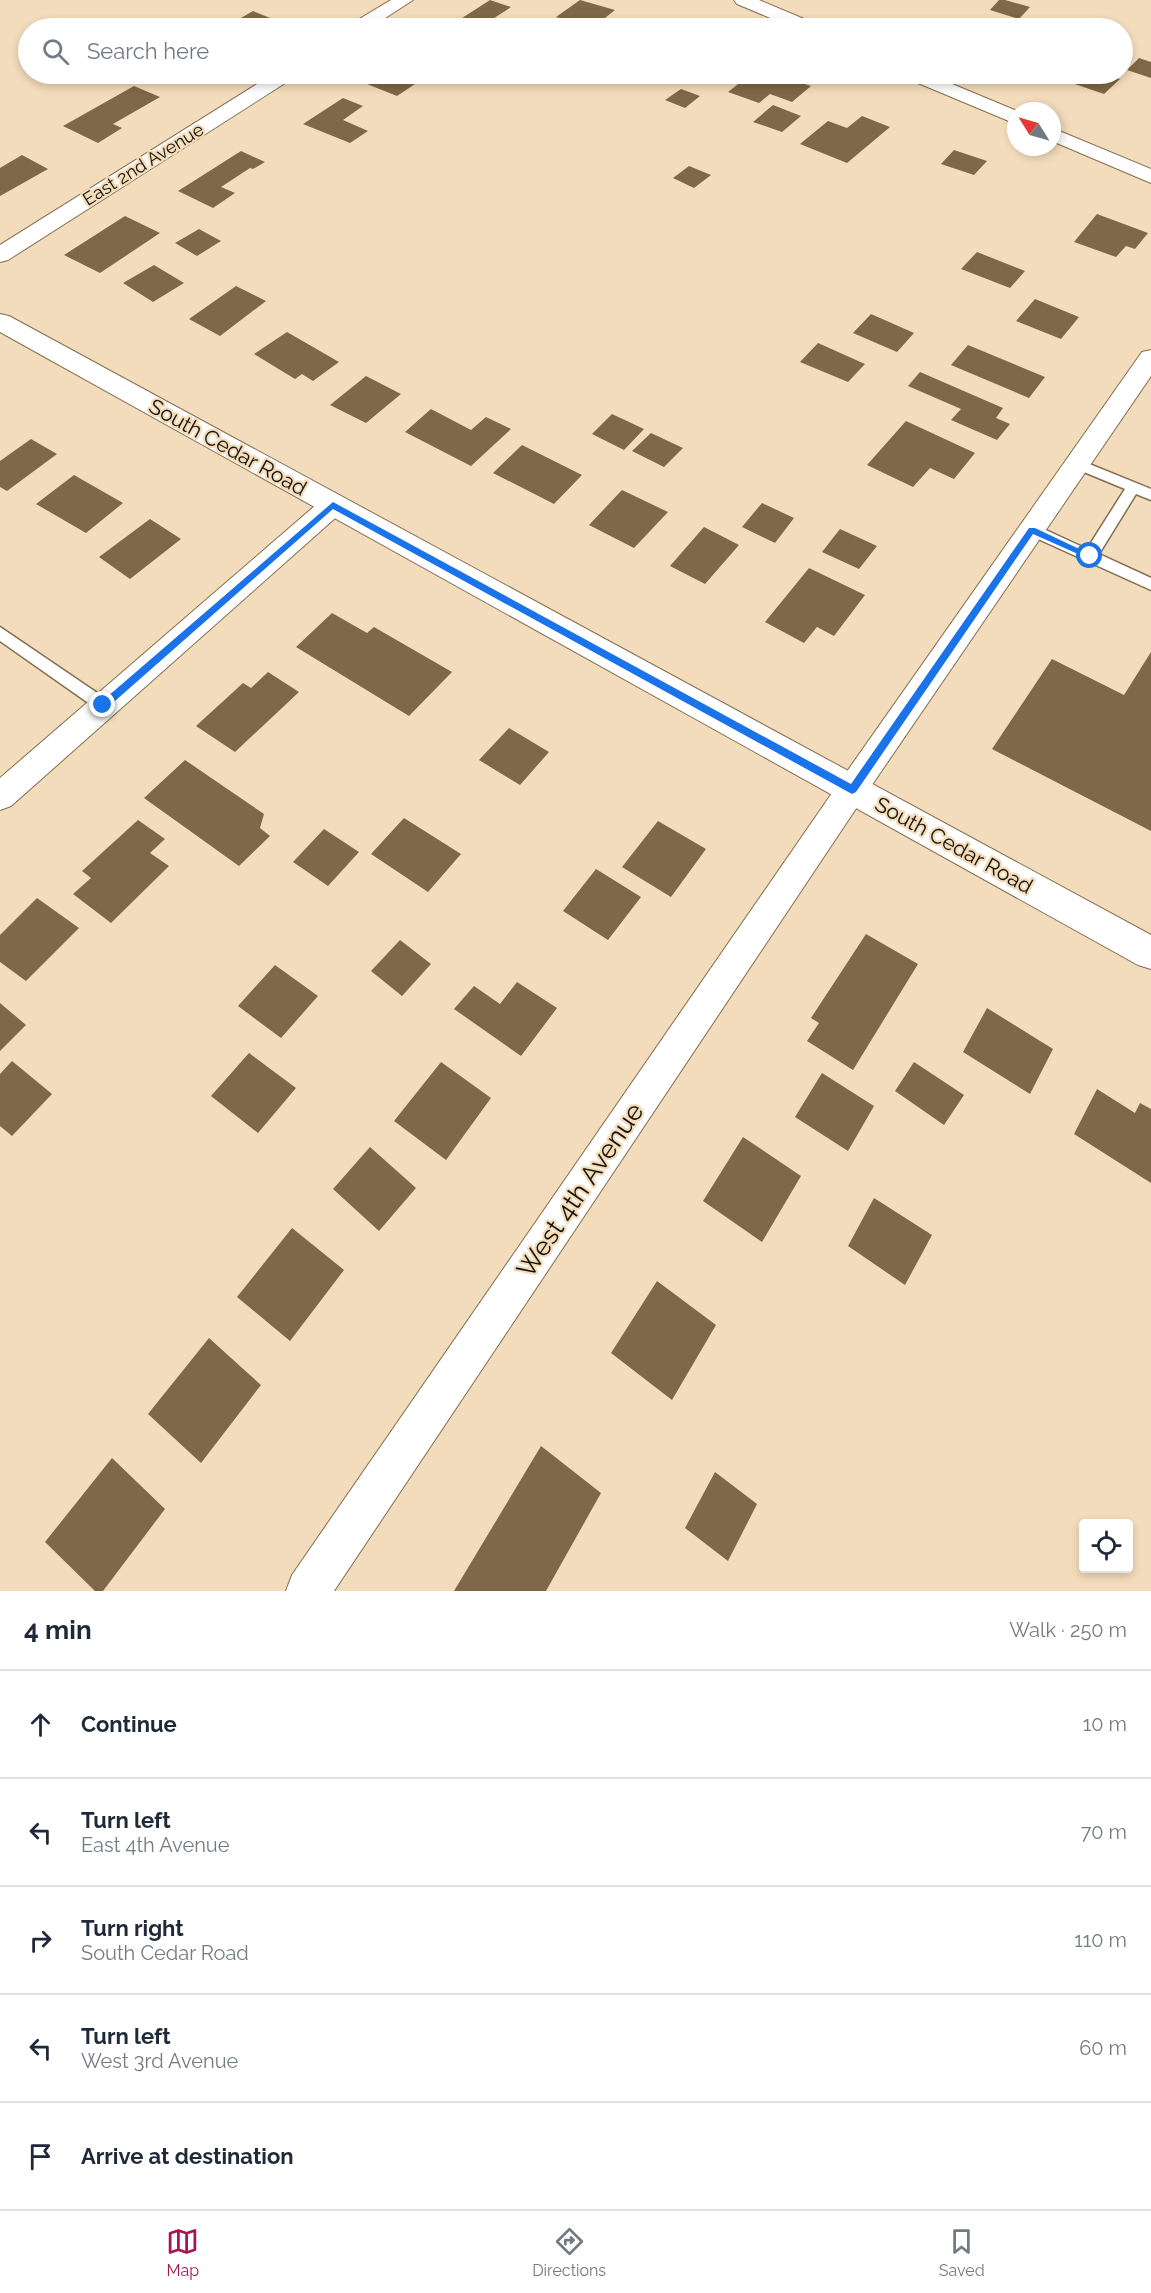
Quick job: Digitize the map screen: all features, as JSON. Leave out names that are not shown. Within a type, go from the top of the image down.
[{"type":"main road","name":"South Cedar Road","points":[[0,322],[1151,953]]},
{"type":"street","points":[[374,18],[404,0]]},
{"type":"street","points":[[743,0],[785,18]]},
{"type":"street","name":"East 2nd Avenue","points":[[0,255],[270,84]]},
{"type":"street","points":[[936,84],[1007,114]]},
{"type":"street","points":[[1061,138],[1151,177]]},
{"type":"street","name":"West 4th Avenue","points":[[308,1591],[852,789],[1151,358]]},
{"type":"street","points":[[0,797],[333,505]]},
{"type":"lane","points":[[1077,464],[1151,495]]},
{"type":"lane","points":[[1090,556],[1133,488]]},
{"type":"lane","points":[[1032,530],[1151,584]]},
{"type":"lane","points":[[0,633],[103,705]]},
{"type":"building","points":[[490,0],[511,7],[494,18],[462,18]]},
{"type":"building","points":[[580,0],[615,10],[605,18],[556,17]]},
{"type":"building","points":[[999,0],[1030,7],[1020,18],[990,10]]},
{"type":"building","points":[[253,11],[270,18],[241,18]]},
{"type":"building","points":[[1139,58],[1151,62],[1151,78],[1133,72],[1133,64]]},
{"type":"building","points":[[367,84],[415,84],[397,96]]},
{"type":"building","points":[[738,84],[805,84],[811,86],[792,102],[770,94],[759,103],[728,92]]},
{"type":"building","points":[[1075,84],[1115,84],[1104,94]]},
{"type":"building","points":[[134,86],[160,97],[113,124],[122,128],[98,143],[63,126]]},
{"type":"building","points":[[681,89],[700,96],[685,108],[665,100]]},
{"type":"building","points":[[343,98],[363,106],[343,120],[368,131],[350,143],[303,124]]},
{"type":"building","points":[[773,105],[801,116],[782,132],[753,122]]},
{"type":"building","points":[[862,116],[890,127],[847,163],[800,144],[828,121],[847,128]]},
{"type":"building","points":[[954,150],[987,161],[974,175],[941,164]]},
{"type":"building","points":[[241,151],[265,162],[253,169],[250,168],[221,187],[235,193],[213,208],[178,191]]},
{"type":"building","points":[[22,155],[48,169],[0,196],[0,168]]},
{"type":"building","points":[[689,166],[711,175],[694,188],[673,178]]},
{"type":"building","points":[[1097,214],[1148,233],[1135,249],[1126,246],[1116,257],[1074,242]]},
{"type":"building","points":[[125,216],[160,233],[100,273],[64,255]]},
{"type":"building","points":[[199,229],[221,241],[197,256],[175,243]]},
{"type":"building","points":[[977,252],[1025,271],[1010,288],[961,269]]},
{"type":"building","points":[[154,265],[184,283],[153,302],[123,283]]},
{"type":"building","points":[[236,286],[266,301],[220,336],[189,319]]},
{"type":"building","points":[[1035,299],[1079,317],[1061,339],[1016,321]]},
{"type":"building","points":[[871,314],[914,333],[897,352],[853,333]]},
{"type":"building","points":[[287,332],[339,362],[313,381],[302,374],[295,379],[254,354]]},
{"type":"building","points":[[818,343],[865,364],[848,382],[800,362]]},
{"type":"building","points":[[968,345],[1045,377],[1029,398],[951,365]]},
{"type":"building","points":[[920,372],[1003,408],[996,418],[1010,424],[997,440],[951,420],[961,409],[908,386]]},
{"type":"building","points":[[366,376],[401,394],[366,423],[330,405]]},
{"type":"building","points":[[431,409],[471,430],[486,417],[511,429],[471,466],[405,432]]},
{"type":"building","points":[[612,414],[644,429],[624,450],[592,434]]},
{"type":"building","points":[[906,421],[975,453],[954,479],[930,468],[913,487],[867,465]]},
{"type":"building","points":[[651,433],[683,448],[664,467],[632,451]]},
{"type":"building","points":[[31,439],[57,454],[7,491],[0,487],[0,461]]},
{"type":"building","points":[[522,445],[582,475],[554,504],[493,473]]},
{"type":"building","points":[[74,475],[123,503],[86,533],[36,504]]},
{"type":"building","points":[[622,490],[668,512],[634,548],[589,525]]},
{"type":"building","points":[[762,503],[794,518],[775,543],[742,527]]},
{"type":"building","points":[[150,519],[181,539],[130,579],[99,557]]},
{"type":"building","points":[[704,527],[739,545],[705,584],[670,566]]},
{"type":"building","points":[[840,529],[877,546],[859,569],[822,552]]},
{"type":"building","points":[[809,568],[865,595],[834,636],[817,627],[804,643],[765,622]]},
{"type":"building","points":[[332,613],[367,633],[374,627],[452,672],[409,716],[296,647]]},
{"type":"building","points":[[1151,652],[1151,831],[992,749],[1052,659],[1124,695]]},
{"type":"building","points":[[268,672],[299,692],[235,752],[196,726],[243,683],[251,688]]},
{"type":"building","points":[[509,728],[549,752],[520,785],[479,760]]},
{"type":"building","points":[[185,760],[264,814],[260,828],[270,836],[239,866],[144,798]]},
{"type":"building","points":[[404,818],[461,854],[428,892],[371,854]]},
{"type":"building","points":[[138,820],[165,839],[150,853],[169,866],[111,923],[73,894],[91,878],[82,871]]},
{"type":"building","points":[[658,821],[706,849],[671,897],[622,867]]},
{"type":"building","points":[[324,829],[359,852],[328,886],[293,862]]},
{"type":"building","points":[[596,869],[641,897],[608,940],[563,911]]},
{"type":"building","points":[[37,898],[79,928],[26,981],[0,962],[0,935]]},
{"type":"building","points":[[866,934],[918,964],[853,1070],[807,1041],[819,1023],[811,1018]]},
{"type":"building","points":[[400,940],[431,964],[402,996],[371,971]]},
{"type":"building","points":[[275,965],[318,996],[281,1038],[238,1006]]},
{"type":"building","points":[[517,982],[557,1008],[521,1056],[454,1009],[474,986],[500,1004]]},
{"type":"building","points":[[0,1003],[26,1025],[0,1051]]},
{"type":"building","points":[[987,1008],[1053,1049],[1030,1094],[963,1052]]},
{"type":"building","points":[[249,1053],[296,1088],[258,1133],[211,1096]]},
{"type":"building","points":[[12,1061],[52,1094],[12,1136],[0,1126],[0,1074]]},
{"type":"building","points":[[441,1062],[491,1098],[446,1160],[394,1121]]},
{"type":"building","points":[[914,1062],[964,1095],[944,1125],[895,1091]]},
{"type":"building","points":[[822,1073],[874,1106],[848,1151],[795,1117]]},
{"type":"building","points":[[1097,1089],[1135,1113],[1140,1103],[1151,1109],[1151,1183],[1074,1134]]},
{"type":"building","points":[[743,1137],[801,1176],[762,1242],[703,1201]]},
{"type":"building","points":[[370,1147],[416,1188],[379,1231],[333,1189]]},
{"type":"building","points":[[874,1198],[932,1235],[905,1285],[848,1246]]},
{"type":"building","points":[[292,1228],[344,1270],[290,1341],[237,1297]]},
{"type":"building","points":[[657,1281],[716,1325],[672,1400],[611,1353]]},
{"type":"building","points":[[209,1338],[261,1385],[201,1463],[148,1414]]},
{"type":"building","points":[[541,1446],[601,1493],[546,1591],[454,1591]]},
{"type":"building","points":[[112,1458],[165,1509],[103,1591],[95,1591],[45,1542]]},
{"type":"building","points":[[715,1472],[757,1504],[728,1561],[685,1528]]},
{"type":"route","points":[[103,705],[333,505],[852,789],[1032,530],[1090,556]]}]
